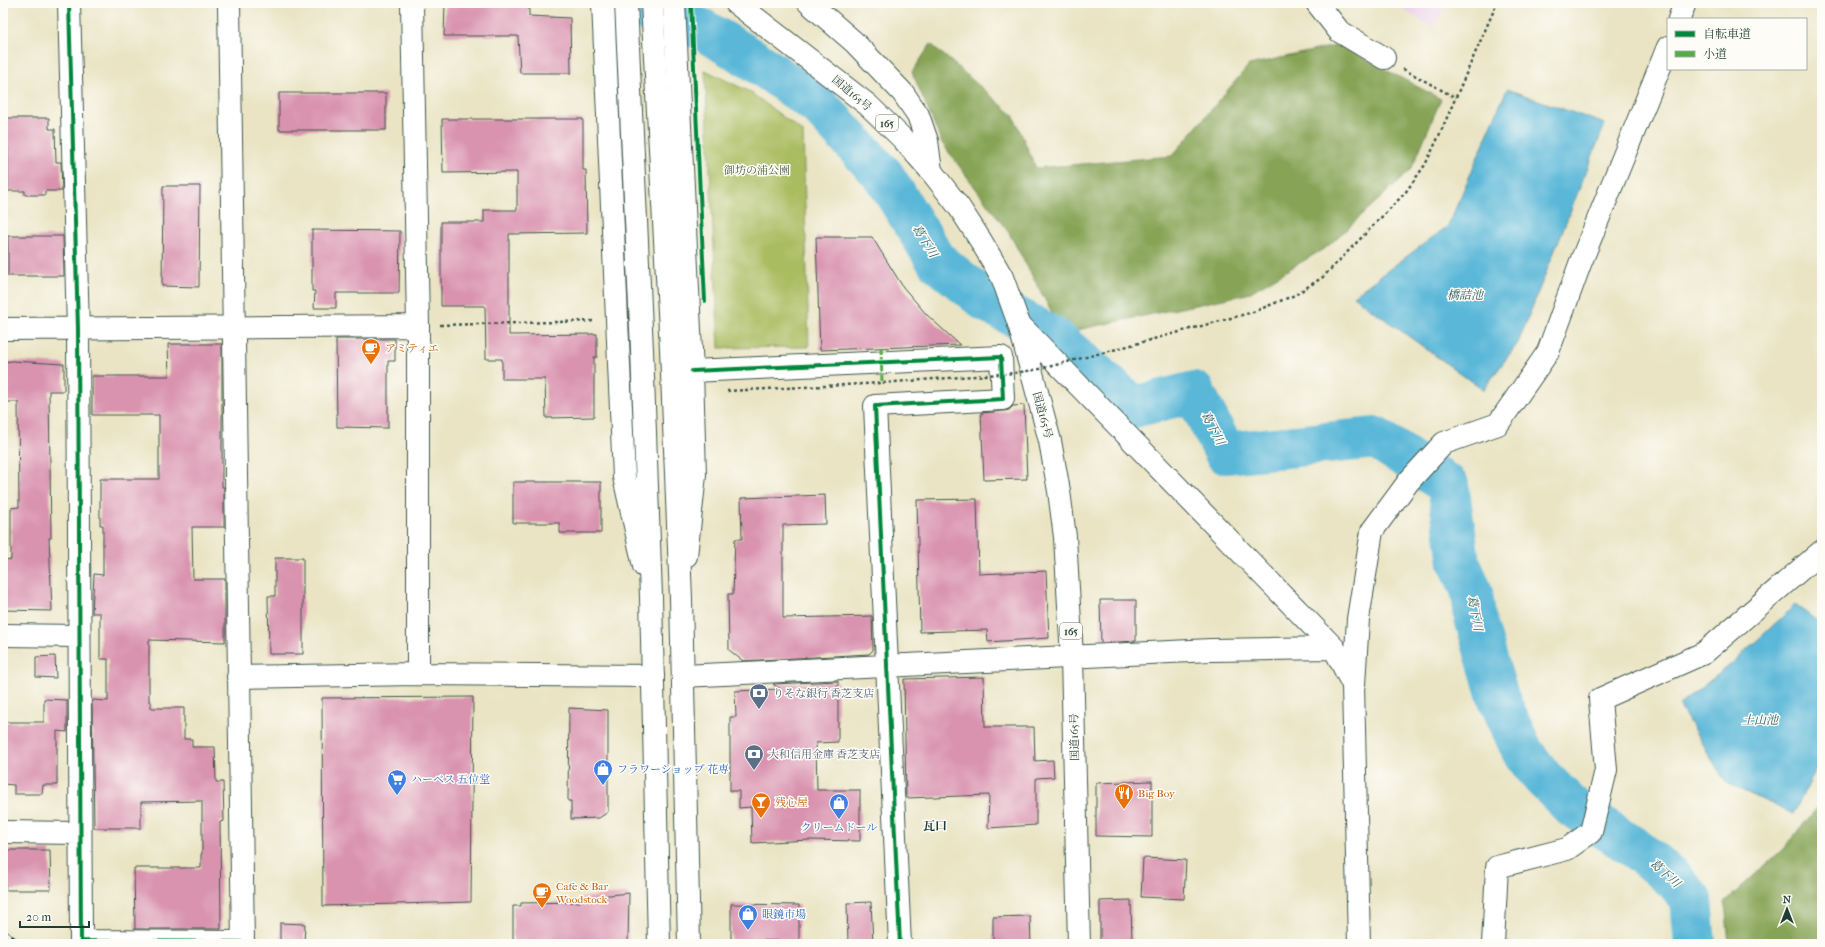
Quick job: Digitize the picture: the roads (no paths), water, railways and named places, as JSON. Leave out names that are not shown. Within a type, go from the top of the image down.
[{"type":"main road","points":[[69,3],[78,329],[78,636],[81,941],[243,943],[228,3]]},
{"type":"main road","points":[[412,3],[418,326],[418,674]]},
{"type":"main road","points":[[626,3],[642,350],[651,597],[660,944]]},
{"type":"main road","points":[[652,3],[671,349],[681,599],[689,944]]},
{"type":"main road","points":[[674,3],[692,371],[695,476],[681,599]]},
{"type":"main road","name":"国道165号","points":[[736,3],[868,105],[931,171],[959,207],[981,241],[1002,278],[1019,324],[1050,441],[1065,537],[1072,657],[1079,944]]},
{"type":"main road","points":[[809,3],[854,42],[903,93],[918,115],[927,141],[931,171]]},
{"type":"main road","points":[[1316,3],[1338,31],[1384,58]]},
{"type":"main road","points":[[1679,18],[1685,3]]},
{"type":"main road","points":[[604,13],[624,477],[651,597]]},
{"type":"main road","points":[[1359,944],[1354,685],[1358,619],[1372,531],[1410,481],[1444,443],[1498,424],[1548,352],[1580,264],[1667,49]]},
{"type":"main road","points":[[1019,324],[1334,648],[1354,685]]},
{"type":"main road","points":[[3,329],[418,326]]},
{"type":"main road","points":[[692,371],[1001,357],[1003,399],[875,406],[900,944]]},
{"type":"main road","points":[[1493,944],[1497,867],[1567,849],[1592,832],[1606,770],[1600,699],[1704,653],[1822,553]]},
{"type":"main road","points":[[3,635],[78,636]]},
{"type":"main road","points":[[683,676],[1211,650],[1334,648]]},
{"type":"main road","points":[[238,676],[418,674],[653,676]]},
{"type":"main road","points":[[3,832],[79,833]]},
{"type":"water","name":"橋詰池","points":[[1507,89],[1605,124],[1518,343],[1483,390],[1353,296],[1448,226]]},
{"type":"water","name":"土山池","points":[[1795,605],[1822,624],[1822,759],[1793,814],[1726,783],[1679,705],[1734,662]]},
{"type":"waterway","name":"葛下川","points":[[625,3],[701,29],[754,60],[818,105],[884,176],[937,261],[986,301],[1053,337],[1134,407],[1194,392],[1225,453],[1376,438],[1448,485],[1459,562],[1472,592],[1475,618],[1498,697],[1522,751],[1542,777],[1572,807],[1635,848],[1676,881],[1691,900],[1695,944]]},
{"type":"railway","points":[[3,931],[21,944]]},
{"type":"place","name":"アミティエ","points":[[371,365]]},
{"type":"place","name":"りそな銀行 香芝支店","points":[[759,710]]},
{"type":"place","name":"大和信用金庫 香芝支店","points":[[754,771]]},
{"type":"place","name":"フラワーショップ 花専","points":[[603,786]]},
{"type":"place","name":"ハーベス 五位堂","points":[[397,796]]},
{"type":"place","name":"Big Boy","points":[[1124,810]]},
{"type":"place","name":"残心屋","points":[[761,819]]},
{"type":"place","name":"クリームドール","points":[[839,820]]},
{"type":"place","name":"Cafe & Bar Woodstock","points":[[542,909]]},
{"type":"place","name":"眼鏡市場","points":[[748,931]]},
{"type":"district","name":"瓦口","points":[[935,826]]},
{"type":"park label","name":"御坊の浦公園","points":[[757,170]]}]
